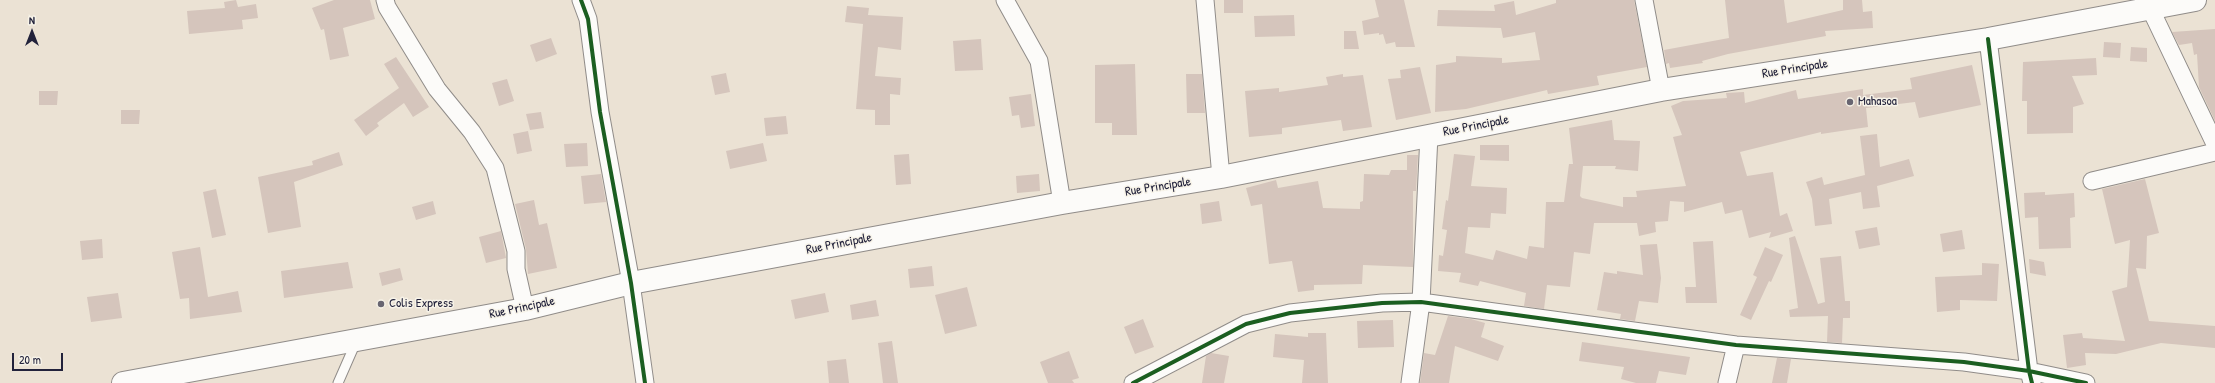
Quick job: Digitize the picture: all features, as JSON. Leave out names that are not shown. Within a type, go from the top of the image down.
[{"type":"main road","name":"Rue Principale","points":[[123,383],[525,308],[631,283],[1062,202],[1221,177],[1661,90],[1988,39],[2195,0]]},
{"type":"street","points":[[385,0],[387,7],[437,89],[472,132],[495,168],[516,251],[516,269],[525,308]]},
{"type":"street","points":[[582,0],[588,19],[600,112],[631,283],[645,383]]},
{"type":"street","points":[[1005,0],[1038,61],[1062,202]]},
{"type":"street","points":[[1205,0],[1221,177]]},
{"type":"street","points":[[1644,0],[1661,90]]},
{"type":"street","points":[[2150,8],[2215,144]]},
{"type":"street","points":[[1988,39],[2031,377]]},
{"type":"street","points":[[1410,383],[1421,302],[1429,135]]},
{"type":"street","points":[[2092,181],[2215,152]]},
{"type":"street","points":[[1133,383],[1246,324],[1290,313],[1382,303],[1421,302],[1736,345],[1964,362],[2031,377],[2086,383]]},
{"type":"street","points":[[1727,383],[1736,345]]},
{"type":"lane","points":[[338,383],[357,340]]},
{"type":"building","points":[[236,0],[238,7],[256,4],[258,18],[242,20],[243,29],[189,34],[187,11],[225,8],[224,2]]},
{"type":"building","points":[[334,0],[370,0],[375,19],[343,28],[349,56],[330,60],[324,29],[321,30],[312,8]]},
{"type":"building","points":[[1224,0],[1243,0],[1243,13],[1224,13]]},
{"type":"building","points":[[1375,0],[1404,0],[1415,47],[1396,47],[1395,42],[1386,44],[1383,34],[1379,35],[1379,33],[1364,35],[1362,21],[1379,17]]},
{"type":"building","points":[[1556,0],[1634,0],[1647,67],[1597,76],[1599,85],[1548,94],[1547,90],[1466,109],[1435,112],[1436,65],[1456,62],[1456,56],[1502,58],[1502,63],[1540,60],[1535,32],[1503,38],[1501,28],[1437,26],[1438,10],[1495,11],[1494,5],[1514,1],[1516,15],[1556,3]]},
{"type":"building","points":[[1725,0],[1784,0],[1787,23],[1843,10],[1843,0],[1862,0],[1863,12],[1872,11],[1873,28],[1825,31],[1826,36],[1728,54],[1702,61],[1703,63],[1670,68],[1669,63],[1666,64],[1664,50],[1729,38]]},
{"type":"building","points":[[847,6],[869,8],[868,15],[903,17],[901,50],[878,47],[875,76],[901,78],[900,95],[890,94],[890,125],[875,125],[875,110],[856,109],[863,24],[845,22]]},
{"type":"building","points":[[1294,15],[1295,36],[1255,37],[1254,16]]},
{"type":"building","points":[[2215,29],[2215,121],[2199,87],[2197,54],[2194,55],[2192,43],[2179,45],[2172,32]]},
{"type":"building","points":[[1344,31],[1356,31],[1359,49],[1344,49]]},
{"type":"building","points":[[551,38],[557,54],[536,62],[530,45]]},
{"type":"building","points":[[981,39],[983,70],[955,71],[953,41]]},
{"type":"building","points":[[2104,42],[2121,43],[2120,58],[2103,57]]},
{"type":"building","points":[[2131,47],[2147,48],[2147,62],[2130,61]]},
{"type":"building","points":[[396,57],[429,107],[413,117],[404,103],[377,123],[379,126],[366,136],[354,120],[399,88],[384,64]]},
{"type":"building","points":[[2096,58],[2097,75],[2072,76],[2084,104],[2073,107],[2073,133],[2027,134],[2027,101],[2022,101],[2023,62]]},
{"type":"building","points":[[1135,64],[1137,135],[1112,135],[1112,123],[1095,123],[1095,65]]},
{"type":"building","points":[[1972,65],[1981,105],[1919,118],[1915,102],[1866,108],[1868,127],[1821,134],[1821,132],[1740,152],[1747,176],[1773,172],[1780,216],[1787,213],[1793,231],[1769,238],[1771,232],[1749,238],[1742,210],[1725,214],[1722,202],[1684,212],[1684,202],[1670,201],[1668,221],[1655,222],[1656,232],[1639,236],[1637,223],[1594,223],[1590,254],[1574,252],[1570,287],[1547,285],[1544,309],[1524,306],[1526,293],[1480,281],[1478,286],[1459,282],[1461,273],[1438,271],[1439,255],[1443,256],[1447,230],[1442,229],[1446,200],[1448,201],[1454,154],[1475,156],[1471,186],[1507,188],[1506,214],[1491,213],[1490,228],[1468,227],[1465,253],[1493,260],[1496,250],[1527,259],[1529,246],[1544,248],[1546,202],[1564,202],[1569,164],[1573,164],[1569,128],[1612,120],[1614,140],[1640,141],[1638,171],[1615,169],[1616,166],[1583,166],[1580,196],[1582,198],[1623,207],[1623,197],[1637,197],[1636,191],[1686,186],[1673,137],[1682,135],[1671,106],[1683,101],[1727,98],[1726,93],[1744,92],[1745,103],[1796,90],[1798,99],[1863,89],[1863,95],[1912,89],[1910,78]]},
{"type":"building","points":[[1420,67],[1431,113],[1396,120],[1388,79],[1401,78],[1400,70]]},
{"type":"building","points":[[726,73],[730,92],[715,95],[711,76]]},
{"type":"building","points":[[1186,74],[1202,74],[1205,113],[1187,113]]},
{"type":"building","points":[[1343,74],[1343,77],[1363,75],[1372,127],[1343,131],[1341,120],[1282,128],[1282,134],[1249,137],[1245,91],[1279,88],[1279,92],[1328,85],[1326,77]]},
{"type":"building","points":[[507,79],[514,101],[499,106],[492,83]]},
{"type":"building","points":[[39,91],[58,91],[57,105],[39,105]]},
{"type":"building","points":[[1031,94],[1035,126],[1021,128],[1019,115],[1012,116],[1009,97]]},
{"type":"building","points":[[121,110],[140,110],[139,124],[121,124]]},
{"type":"building","points":[[541,112],[544,128],[530,130],[526,114]]},
{"type":"building","points":[[786,116],[788,134],[766,136],[764,118]]},
{"type":"building","points":[[528,131],[532,151],[517,154],[513,134]]},
{"type":"building","points":[[1877,134],[1880,167],[1909,159],[1914,176],[1877,186],[1880,207],[1863,209],[1861,192],[1829,199],[1832,224],[1815,226],[1812,199],[1806,182],[1822,177],[1824,185],[1865,175],[1860,136]]},
{"type":"building","points":[[587,143],[588,166],[566,167],[564,144]]},
{"type":"building","points":[[763,143],[767,161],[730,169],[726,151]]},
{"type":"building","points":[[1480,145],[1509,145],[1509,161],[1480,160]]},
{"type":"building","points":[[339,152],[343,165],[294,182],[301,227],[268,233],[258,177],[313,165],[312,161]]},
{"type":"building","points":[[909,154],[911,184],[896,185],[894,155]]},
{"type":"building","points":[[1407,155],[1418,155],[1416,191],[1413,191],[1413,267],[1363,265],[1362,284],[1314,285],[1314,290],[1298,292],[1292,261],[1269,264],[1262,204],[1251,206],[1246,188],[1276,180],[1278,188],[1318,181],[1323,208],[1360,209],[1360,202],[1363,201],[1364,174],[1389,175],[1391,170],[1407,170]]},
{"type":"building","points":[[601,174],[606,202],[584,204],[581,176]]},
{"type":"building","points":[[1039,174],[1040,191],[1017,193],[1016,176]]},
{"type":"building","points":[[2145,179],[2159,233],[2147,236],[2146,269],[2136,268],[2149,321],[2215,326],[2215,348],[2161,343],[2116,354],[2085,353],[2086,365],[2067,368],[2063,335],[2082,333],[2083,338],[2125,341],[2112,291],[2127,287],[2130,240],[2115,244],[2102,189]]},
{"type":"building","points":[[216,189],[226,235],[212,238],[203,192]]},
{"type":"building","points":[[2045,192],[2045,195],[2074,193],[2075,217],[2070,218],[2071,248],[2039,249],[2038,217],[2025,218],[2024,193]]},
{"type":"building","points":[[534,200],[539,225],[547,223],[557,268],[528,274],[526,249],[515,204]]},
{"type":"building","points":[[433,201],[436,214],[416,220],[412,207]]},
{"type":"building","points":[[1219,201],[1222,221],[1202,224],[1200,204]]},
{"type":"building","points":[[1877,227],[1880,245],[1859,249],[1855,231]]},
{"type":"building","points":[[1962,230],[1965,249],[1943,252],[1940,234]]},
{"type":"building","points":[[501,231],[506,258],[486,263],[479,237]]},
{"type":"building","points":[[1795,236],[1818,304],[1825,302],[1820,258],[1841,256],[1845,301],[1850,301],[1850,318],[1843,318],[1842,343],[1827,342],[1828,316],[1790,317],[1789,310],[1798,308],[1789,238]]},
{"type":"building","points":[[102,239],[103,258],[82,260],[80,241]]},
{"type":"building","points":[[1713,241],[1717,303],[1686,303],[1685,287],[1696,287],[1693,242]]},
{"type":"building","points":[[1657,244],[1661,278],[1658,303],[1639,301],[1635,321],[1620,319],[1621,314],[1597,310],[1604,272],[1617,274],[1617,271],[1643,275],[1640,245]]},
{"type":"building","points":[[200,247],[208,297],[238,291],[242,312],[190,319],[189,298],[180,299],[172,252]]},
{"type":"building","points":[[1765,247],[1783,255],[1751,320],[1740,315],[1757,277],[1753,275]]},
{"type":"building","points":[[2029,259],[2044,262],[2046,276],[2030,273]]},
{"type":"building","points":[[348,262],[353,288],[284,298],[281,271]]},
{"type":"building","points":[[1982,263],[1999,264],[1997,301],[1960,300],[1960,310],[1937,312],[1935,277],[1982,275]]},
{"type":"building","points":[[932,266],[934,286],[910,288],[908,269]]},
{"type":"building","points":[[400,268],[403,280],[382,286],[379,273]]},
{"type":"building","points":[[967,287],[977,326],[945,334],[935,295]]},
{"type":"building","points":[[118,293],[122,318],[91,322],[87,297]]},
{"type":"building","points":[[825,293],[829,312],[795,319],[791,300]]},
{"type":"building","points":[[876,300],[879,316],[852,320],[850,305]]},
{"type":"building","points":[[1448,316],[1471,319],[1485,323],[1481,337],[1504,346],[1498,361],[1455,346],[1449,383],[1420,383],[1424,353],[1435,355]]},
{"type":"building","points":[[1143,319],[1154,347],[1135,354],[1124,327]]},
{"type":"building","points":[[1393,320],[1394,347],[1358,348],[1357,321]]},
{"type":"building","points":[[1308,333],[1326,333],[1328,383],[1302,383],[1304,360],[1273,357],[1275,334],[1308,337]]},
{"type":"building","points":[[892,341],[898,383],[883,383],[878,343]]},
{"type":"building","points":[[1582,342],[1690,357],[1686,375],[1659,371],[1656,383],[1636,383],[1621,379],[1624,367],[1579,361]]},
{"type":"building","points":[[1069,351],[1079,378],[1072,380],[1074,383],[1048,383],[1040,362]]},
{"type":"building","points":[[1211,353],[1229,356],[1224,383],[1202,383],[1206,356]]},
{"type":"building","points":[[1777,358],[1791,359],[1787,383],[1772,383]]},
{"type":"building","points":[[846,359],[849,383],[829,383],[827,361]]},
{"type":"cycle path","points":[[581,0],[588,19],[600,112],[631,283],[645,383]]},
{"type":"cycle path","points":[[1988,39],[2029,371],[2086,383]]},
{"type":"cycle path","points":[[1133,383],[1246,324],[1290,313],[1382,303],[1421,302],[1736,345],[1964,362],[2029,371],[2032,383]]},
{"type":"place","name":"Mahasoa","points":[[1850,102]]},
{"type":"place","name":"Colis Express","points":[[381,304]]}]
